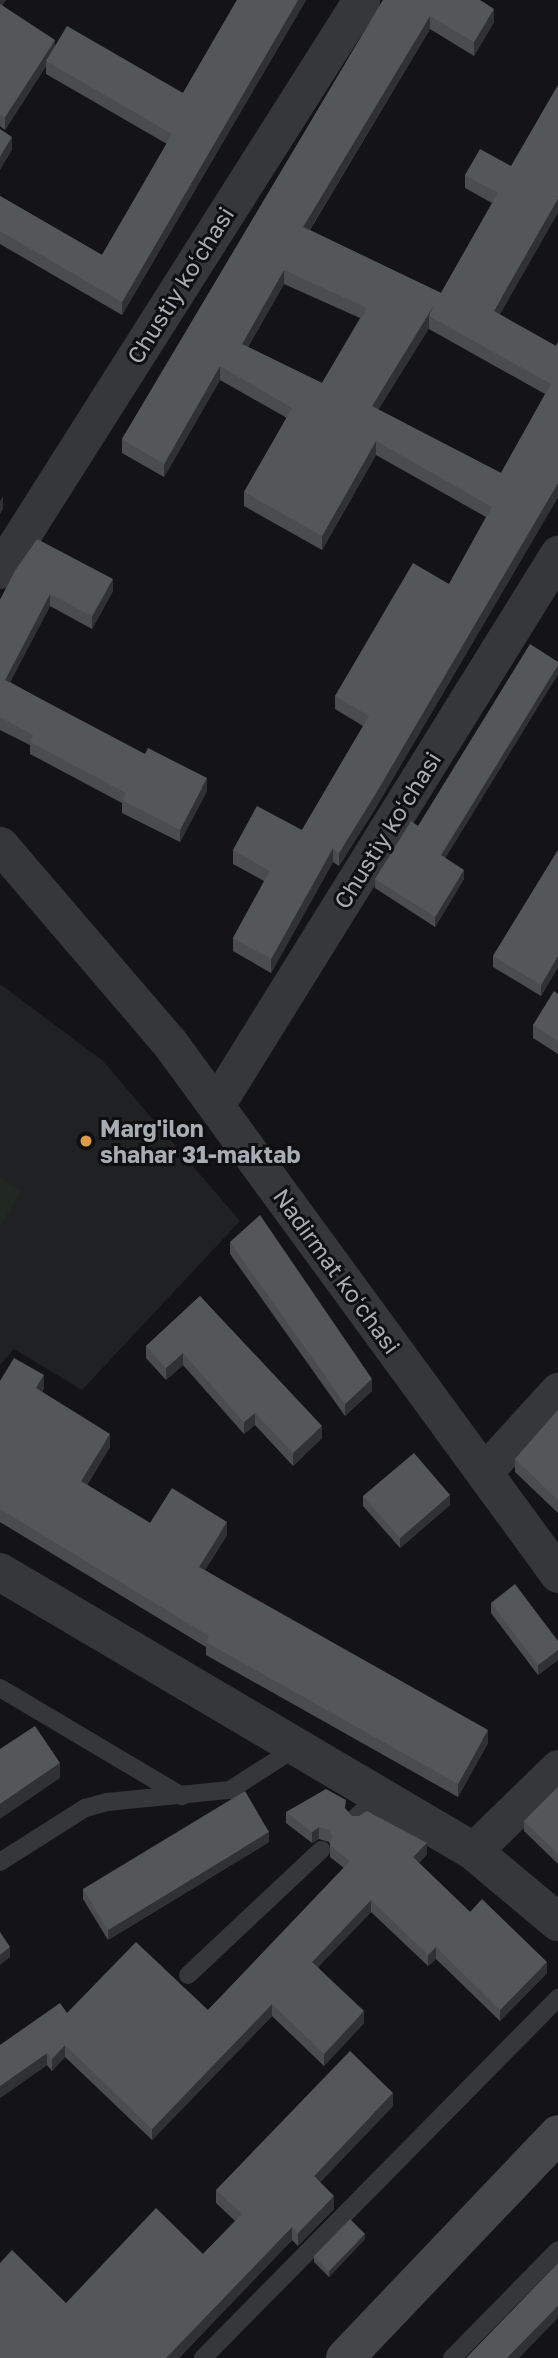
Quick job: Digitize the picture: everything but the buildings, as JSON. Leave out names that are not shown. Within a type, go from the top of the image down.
[{"type":"main road","points":[[345,2358],[558,2134]]},
{"type":"street","name":"Chustiy koʻchasi","points":[[0,570],[361,0]]},
{"type":"street","name":"Chustiy koʻchasi","points":[[216,1105],[558,554]]},
{"type":"street","name":"Nadirmat koʻchasi","points":[[0,845],[169,1042],[558,1574]]},
{"type":"street","points":[[484,1472],[558,1391]]},
{"type":"street","points":[[7,1581],[297,1747],[368,1806],[473,1851],[558,1922]]},
{"type":"street","points":[[473,1851],[558,1768]]},
{"type":"lane","points":[[0,1688],[182,1796]]},
{"type":"lane","points":[[0,1862],[85,1808],[107,1801],[230,1790],[297,1747]]},
{"type":"lane","points":[[188,1975],[321,1850]]},
{"type":"lane","points":[[203,2358],[558,1998]]},
{"type":"lane","points":[[452,2358],[558,2250]]},
{"type":"shaded area","name":"Marg'ilon shahar 31-maktab","points":[[0,984],[103,1061],[240,1221],[82,1390],[14,1349],[0,1365]]},
{"type":"shaded area","points":[[0,1178],[21,1191],[0,1226]]},
{"type":"place","name":"Marg'ilon shahar 31-maktab","points":[[86,1141]]}]
